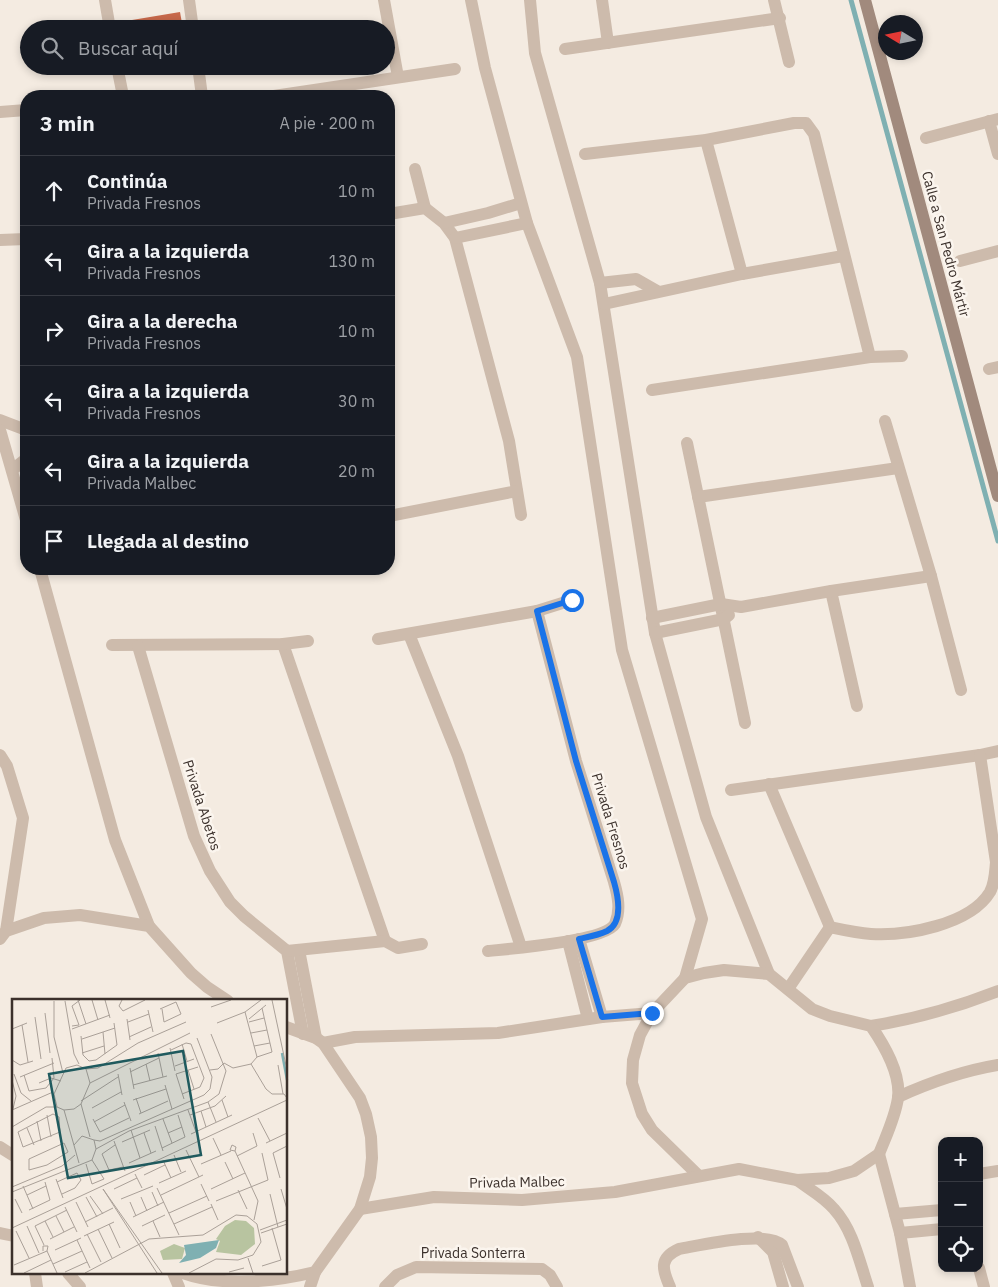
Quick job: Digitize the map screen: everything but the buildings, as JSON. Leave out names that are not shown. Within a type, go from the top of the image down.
[{"type":"main road","name":"Calle a San Pedro Mártir","points":[[865,0],[998,496]]},
{"type":"street","points":[[105,0],[108,20]]},
{"type":"street","points":[[188,0],[191,20]]},
{"type":"street","points":[[384,0],[388,20]]},
{"type":"street","points":[[471,0],[485,68],[521,203],[577,357],[622,650],[702,919],[685,978],[652,1013],[640,1034],[633,1060],[632,1083],[642,1114],[652,1130],[699,1176]]},
{"type":"street","points":[[530,0],[534,53],[600,283],[655,633],[706,817],[769,974],[812,1009],[830,1016],[871,1026],[906,1020],[972,1001],[998,991]]},
{"type":"street","points":[[602,0],[608,43]]},
{"type":"street","points":[[774,0],[780,18],[789,62]]},
{"type":"street","points":[[565,49],[780,18]]},
{"type":"street","points":[[395,60],[398,77]]},
{"type":"street","points":[[313,90],[455,69]]},
{"type":"street","points":[[119,75],[122,90]]},
{"type":"street","points":[[199,75],[201,90]]},
{"type":"street","points":[[0,112],[20,110]]},
{"type":"street","points":[[926,138],[993,120],[998,154]]},
{"type":"street","points":[[585,154],[706,140],[794,123],[806,123],[814,134],[843,256],[870,357]]},
{"type":"street","points":[[706,140],[742,274]]},
{"type":"street","points":[[415,169],[426,208],[444,223],[455,238],[509,441],[521,515]]},
{"type":"street","points":[[444,223],[521,203]]},
{"type":"street","points":[[395,213],[426,208]]},
{"type":"street","points":[[455,238],[527,223]]},
{"type":"street","points":[[0,240],[20,242]]},
{"type":"street","points":[[960,261],[998,252]]},
{"type":"street","points":[[604,304],[657,291],[843,256]]},
{"type":"street","points":[[600,283],[636,278],[657,291]]},
{"type":"street","points":[[652,390],[870,357],[902,356]]},
{"type":"street","points":[[0,420],[20,428]]},
{"type":"street","points":[[885,421],[931,576],[961,690]]},
{"type":"street","points":[[0,430],[20,499]]},
{"type":"street","points":[[687,443],[745,723]]},
{"type":"street","points":[[12,470],[20,464]]},
{"type":"street","points":[[698,497],[898,468]]},
{"type":"street","points":[[395,515],[517,491]]},
{"type":"street","points":[[42,575],[115,840],[149,926],[191,973],[225,999]]},
{"type":"street","points":[[652,618],[721,604],[741,607],[831,590],[931,576]]},
{"type":"street","points":[[831,590],[857,706]]},
{"type":"street","points":[[378,639],[537,611],[572,600]]},
{"type":"street","points":[[655,633],[724,619],[741,607]]},
{"type":"street","name":"Privada Fresnos","points":[[488,951],[574,940],[606,932],[615,923],[618,908],[618,898],[576,761],[537,611]]},
{"type":"street","points":[[409,634],[458,756],[521,947]]},
{"type":"street","points":[[112,645],[283,644],[308,641]]},
{"type":"street","points":[[283,644],[385,941]]},
{"type":"street","name":"Privada Abetos","points":[[138,646],[194,836],[210,871],[230,902],[244,916],[293,950]]},
{"type":"street","points":[[731,790],[980,755],[998,750]]},
{"type":"street","points":[[0,755],[7,766],[23,818],[3,935]]},
{"type":"street","points":[[830,926],[861,933],[896,934],[948,922],[960,917],[980,903],[991,892],[996,862],[980,755]]},
{"type":"street","points":[[769,784],[830,926]]},
{"type":"street","points":[[3,935],[44,918],[80,915],[149,926]]},
{"type":"street","points":[[788,989],[830,926]]},
{"type":"street","points":[[574,940],[602,1017]]},
{"type":"street","points":[[574,940],[588,1019]]},
{"type":"street","points":[[293,950],[385,941],[398,948],[422,944]]},
{"type":"street","points":[[293,950],[303,1034]]},
{"type":"street","points":[[293,950],[320,1040],[360,1098],[372,1137],[370,1177],[360,1209],[315,1272],[310,1287]]},
{"type":"street","points":[[685,978],[724,970],[769,974]]},
{"type":"street","points":[[288,1027],[320,1040],[354,1037],[498,1033],[602,1017],[652,1013]]},
{"type":"street","points":[[871,1026],[882,1042],[896,1078],[898,1097],[890,1127],[879,1154],[900,1233],[910,1287]]},
{"type":"street","points":[[898,1097],[933,1081],[973,1069],[998,1065]]},
{"type":"street","points":[[0,1147],[12,1156]]},
{"type":"street","name":"Privada Malbec","points":[[360,1209],[434,1197],[522,1200],[614,1192],[739,1169],[797,1180],[841,1176],[865,1165],[879,1154]]},
{"type":"street","points":[[983,1173],[998,1171]]},
{"type":"street","points":[[797,1180],[833,1207],[844,1221],[868,1287]]},
{"type":"street","points":[[895,1214],[938,1210]]},
{"type":"street","points":[[900,1233],[938,1229]]},
{"type":"street","points":[[758,1237],[773,1252],[783,1287]]},
{"type":"street","points":[[670,1287],[664,1274],[664,1267],[665,1260],[671,1253],[679,1249],[758,1237],[776,1241],[782,1245],[798,1287]]},
{"type":"street","name":"Privada Sonterra","points":[[385,1287],[398,1275],[416,1267],[542,1269],[550,1275],[557,1287]]},
{"type":"street","points":[[185,1274],[207,1283],[244,1286],[263,1284],[315,1272]]},
{"type":"street","points":[[980,1272],[984,1287]]},
{"type":"street","points":[[35,1274],[37,1287]]},
{"type":"street","points":[[69,1274],[80,1287]]},
{"type":"street","points":[[173,1274],[179,1287]]},
{"type":"waterway","points":[[851,0],[998,541]]},
{"type":"route","points":[[572,600],[537,611],[576,761],[619,903],[615,923],[611,928],[606,932],[579,939],[602,1017],[652,1013]]}]
